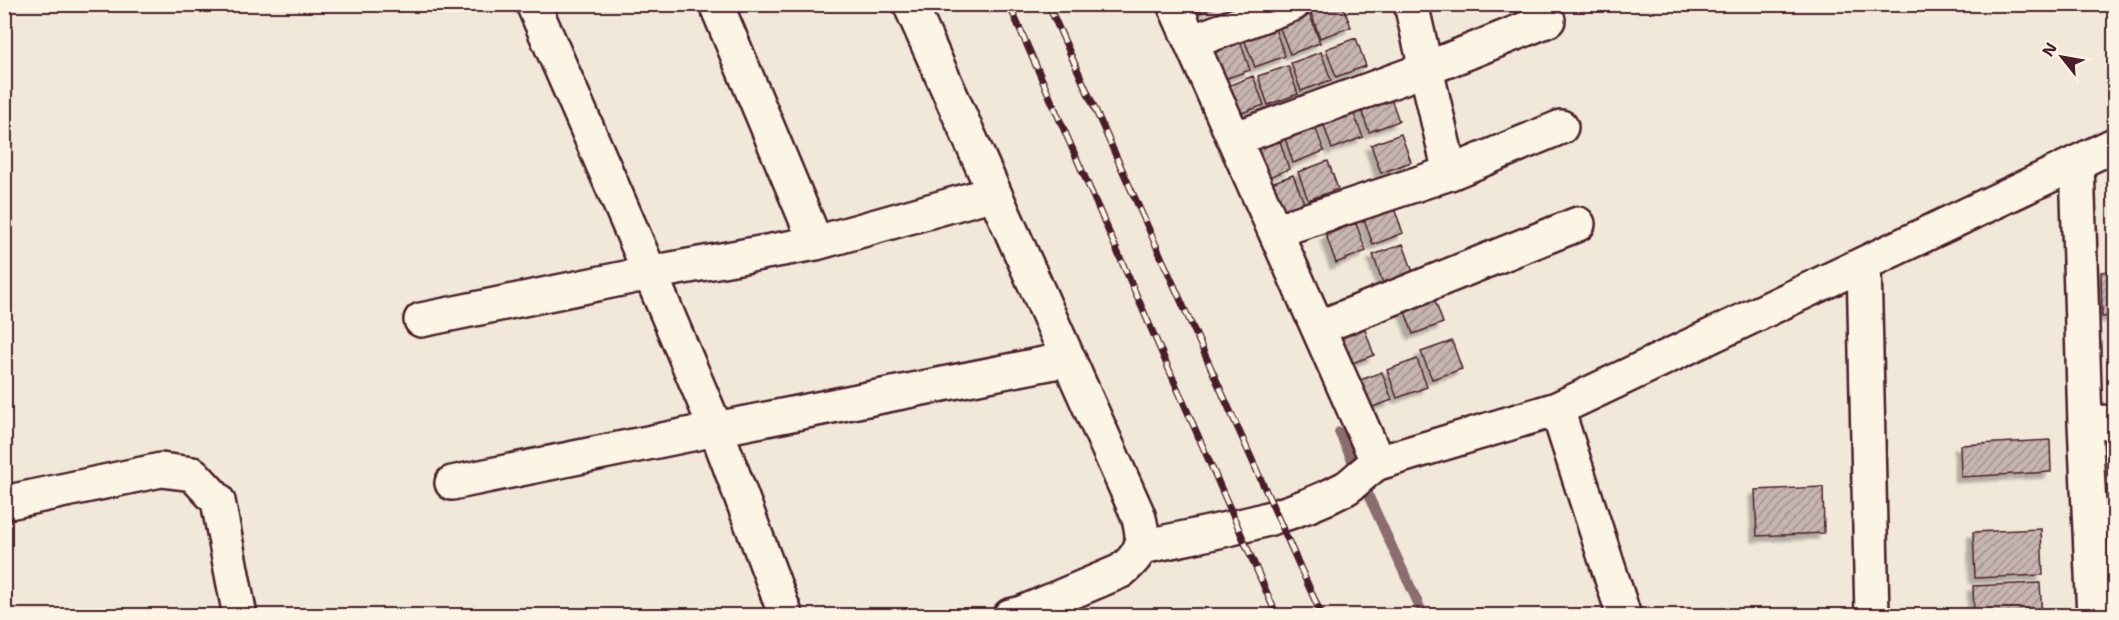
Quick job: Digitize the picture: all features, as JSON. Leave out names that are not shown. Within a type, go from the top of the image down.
[{"type":"street","points":[[533,4],[651,273],[716,429],[786,615]]},
{"type":"street","points":[[716,4],[816,243]]},
{"type":"street","points":[[910,4],[1138,515],[1143,531],[1142,547],[1133,561],[1121,571],[1018,614]]},
{"type":"street","points":[[1174,4],[1318,328],[1364,473]]},
{"type":"street","points":[[1191,42],[1293,4]]},
{"type":"street","points":[[1411,4],[1450,172]]},
{"type":"street","points":[[1234,139],[1426,69],[1548,20]]},
{"type":"street","points":[[1275,231],[1450,172],[1561,127]]},
{"type":"street","points":[[1142,547],[1279,517],[1364,473],[1557,409],[2115,145]]},
{"type":"street","points":[[2077,163],[2100,423],[2094,615]]},
{"type":"street","points":[[421,320],[651,273],[816,243],[993,194]]},
{"type":"street","points":[[1318,328],[1578,224]]},
{"type":"street","points":[[1864,264],[1872,615]]},
{"type":"street","points":[[453,483],[1069,359]]},
{"type":"street","points":[[1557,409],[1624,615]]},
{"type":"street","points":[[4,503],[161,470],[193,474],[219,501],[240,615]]},
{"type":"building","points":[[1185,4],[1219,4],[1220,5],[1189,17]]},
{"type":"building","points":[[1326,4],[1342,4],[1351,27],[1320,38],[1310,10]]},
{"type":"building","points":[[1310,15],[1320,43],[1290,54],[1279,26]]},
{"type":"building","points":[[1275,29],[1285,56],[1255,67],[1244,39]]},
{"type":"building","points":[[1356,38],[1366,66],[1336,77],[1326,49]]},
{"type":"building","points":[[1240,41],[1250,70],[1219,81],[1210,53]]},
{"type":"building","points":[[1321,52],[1331,80],[1301,91],[1291,63]]},
{"type":"building","points":[[1288,66],[1298,94],[1268,105],[1258,76]]},
{"type":"building","points":[[1253,76],[1264,105],[1233,116],[1223,88]]},
{"type":"building","points":[[1389,93],[1399,121],[1369,132],[1359,104]]},
{"type":"building","points":[[1352,109],[1363,137],[1332,149],[1322,120]]},
{"type":"building","points":[[1314,123],[1324,151],[1293,163],[1284,135]]},
{"type":"building","points":[[1401,134],[1411,162],[1381,173],[1371,145]]},
{"type":"building","points":[[1280,141],[1289,169],[1259,181],[1249,152]]},
{"type":"building","points":[[1328,161],[1338,189],[1308,200],[1298,172]]},
{"type":"building","points":[[1293,175],[1304,203],[1273,214],[1263,186]]},
{"type":"building","points":[[1393,205],[1403,233],[1373,245],[1363,216]]},
{"type":"building","points":[[1356,223],[1366,251],[1336,263],[1326,235]]},
{"type":"building","points":[[1403,244],[1413,272],[1383,283],[1373,255]]},
{"type":"building","points":[[2114,271],[2114,316],[2102,317],[2101,272]]},
{"type":"building","points":[[1433,295],[1443,323],[1413,334],[1403,306]]},
{"type":"building","points":[[1364,327],[1374,355],[1344,366],[1334,338]]},
{"type":"building","points":[[1452,341],[1462,369],[1432,379],[1421,352]]},
{"type":"building","points":[[1417,359],[1427,387],[1397,398],[1387,370]]},
{"type":"building","points":[[1382,372],[1392,400],[1362,411],[1352,383]]},
{"type":"building","points":[[2050,440],[2051,472],[1961,477],[1960,445]]},
{"type":"building","points":[[1823,487],[1824,533],[1757,536],[1755,490]]},
{"type":"building","points":[[2041,529],[2043,575],[1975,578],[1973,532]]},
{"type":"building","points":[[2040,583],[2042,616],[1974,616],[1973,586]]},
{"type":"waterway","points":[[1339,432],[1424,616]]},
{"type":"railway","points":[[1009,4],[1277,616]]},
{"type":"railway","points":[[1048,4],[1322,616]]}]
